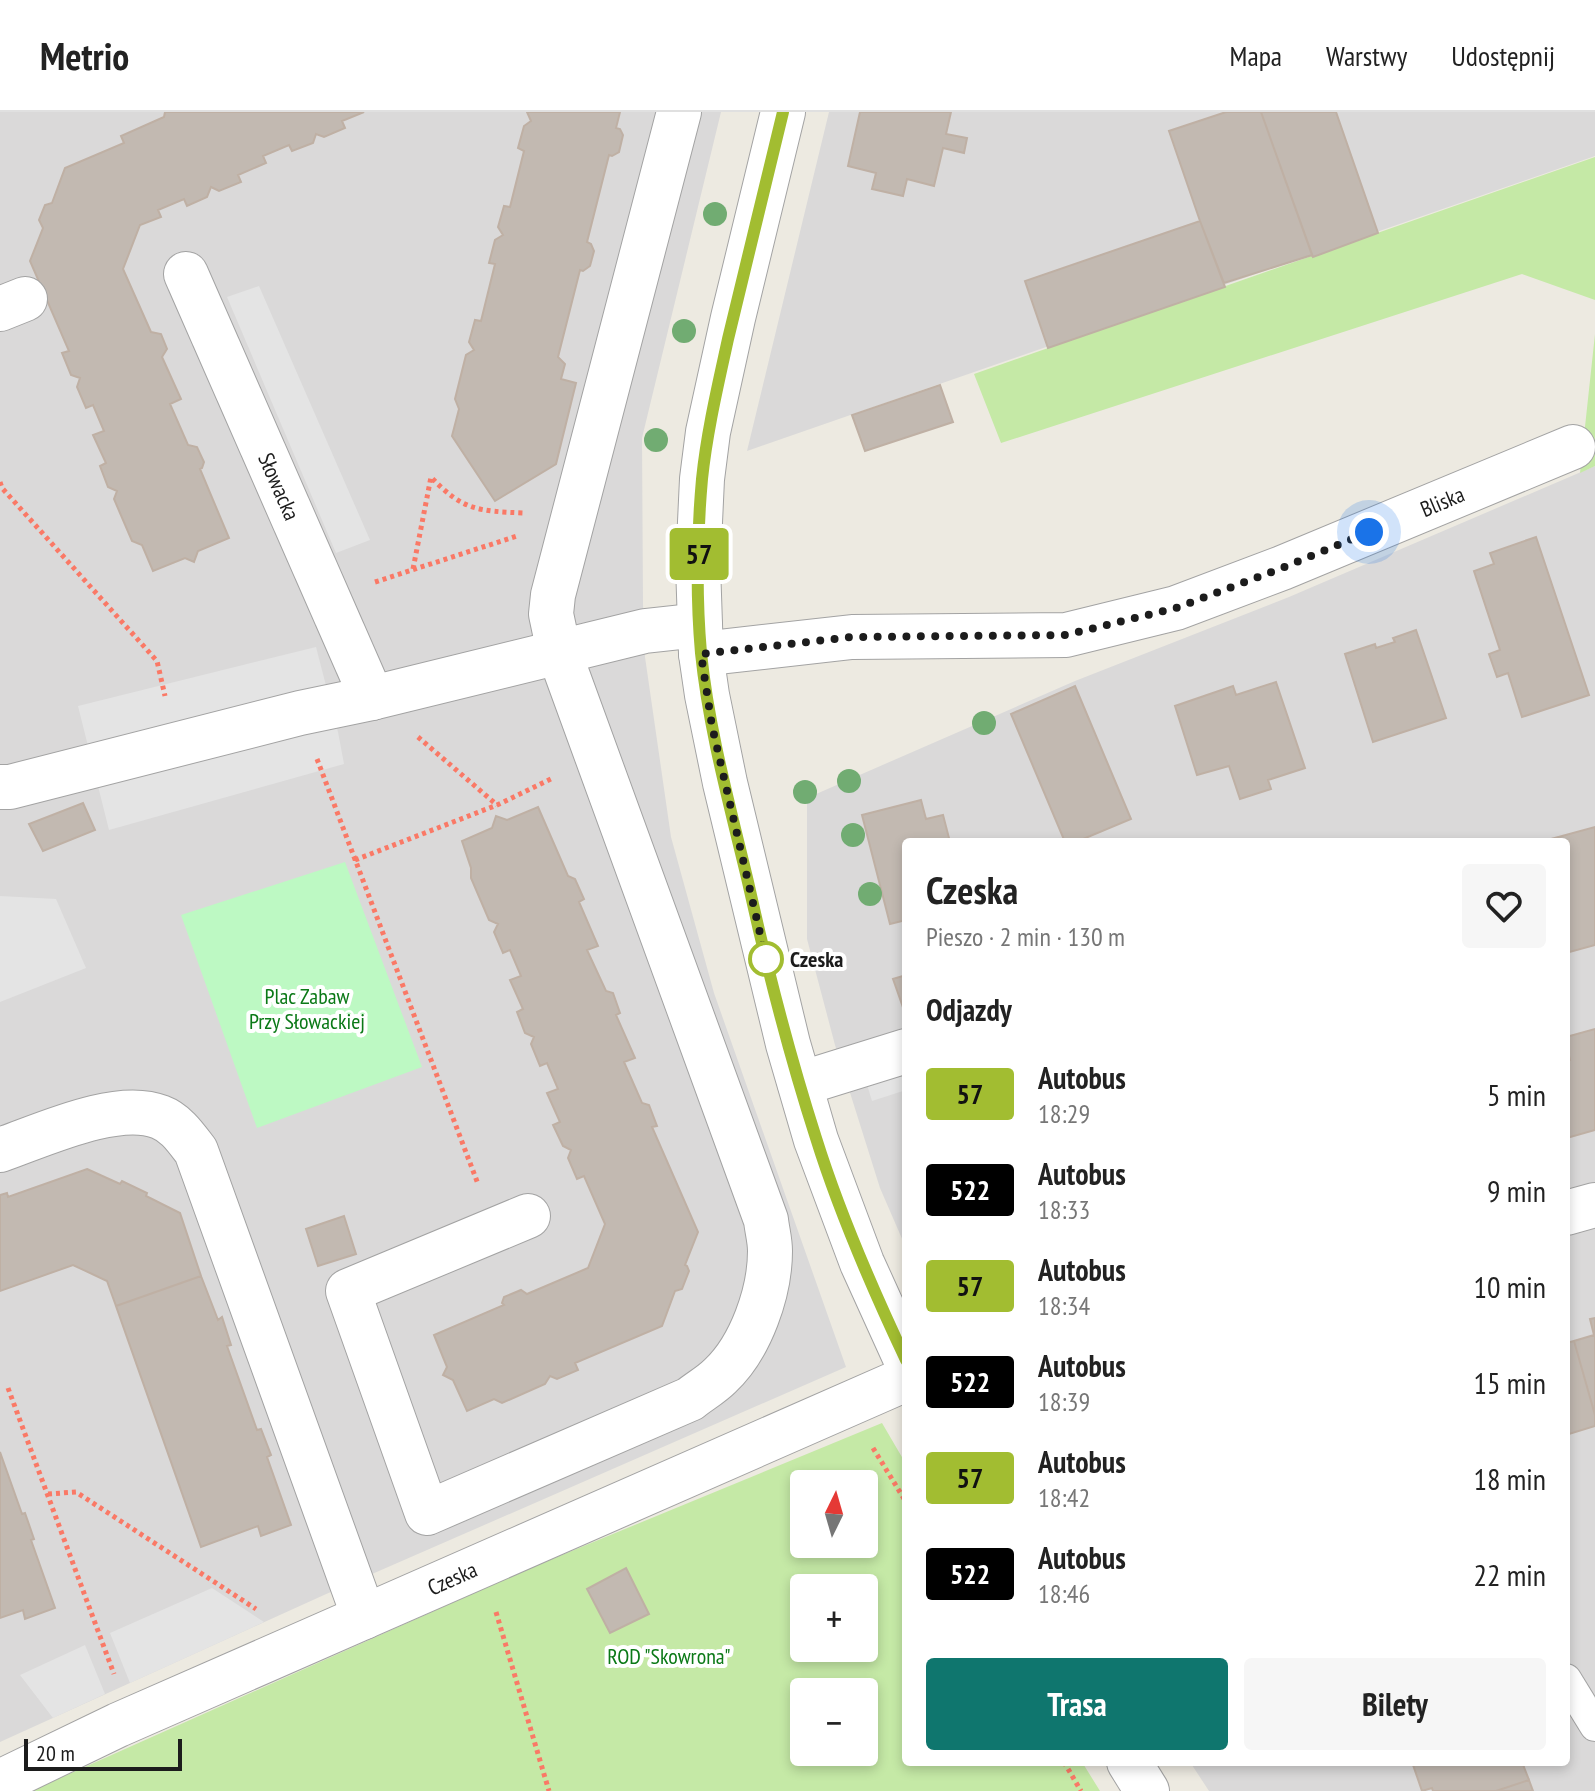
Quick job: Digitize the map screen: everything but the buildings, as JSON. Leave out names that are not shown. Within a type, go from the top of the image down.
[{"type":"street","points":[[427,1513],[690,1399],[721,1376],[738,1355],[763,1301],[769,1272],[770,1247],[766,1220],[559,652],[551,614],[553,595],[679,112]]},
{"type":"street","points":[[783,112],[708,432],[702,479],[699,550],[700,639],[712,726],[773,987],[800,1084],[816,1140],[862,1263],[902,1351]]},
{"type":"street","name":"Słowacka","points":[[186,274],[372,698]]},
{"type":"street","name":"Bliska","points":[[700,639],[1066,635],[1176,608],[1282,568],[1573,447]]},
{"type":"street","points":[[0,787],[645,631],[700,639]]},
{"type":"street","points":[[800,1084],[902,1052]]},
{"type":"street","points":[[0,1150],[101,1115],[136,1112],[162,1118],[181,1132],[196,1151],[364,1617]]},
{"type":"street","points":[[1570,1212],[1595,1205]]},
{"type":"street","points":[[474,1576],[427,1513],[348,1291],[512,1223]]},
{"type":"street","name":"Czeska","points":[[0,1782],[82,1742],[364,1617],[474,1576],[854,1418],[902,1382]]},
{"type":"street","points":[[1131,1766],[1147,1791]]},
{"type":"lane","points":[[1570,1685],[1595,1726]]},
{"type":"path","points":[[413,569],[431,477],[447,495],[473,509],[523,513],[529,521]]},
{"type":"path","points":[[0,482],[2,488],[157,661],[163,687]]},
{"type":"path","points":[[328,597],[519,535]]},
{"type":"path","points":[[372,698],[497,805]]},
{"type":"path","points":[[300,713],[355,860],[512,1223]]},
{"type":"path","points":[[355,860],[497,805],[597,756]]},
{"type":"path","points":[[8,1388],[116,1680]]},
{"type":"path","points":[[854,1418],[902,1496]]},
{"type":"path","points":[[48,1494],[76,1492],[266,1615]]},
{"type":"path","points":[[474,1576],[549,1791]]},
{"type":"path","points":[[1066,1766],[1081,1791]]},
{"type":"shaded area","points":[[0,112],[721,112],[642,438],[645,657],[671,837],[714,993],[846,1367],[324,1595],[0,1742]]},
{"type":"shaded area","points":[[829,112],[1595,112],[1595,156],[747,451]]},
{"type":"shaded area","points":[[259,286],[370,540],[336,553],[227,297]]},
{"type":"shaded area","points":[[1595,466],[1595,1791],[1209,1791],[1193,1766],[1570,1766],[1570,838],[902,838],[902,1239],[880,1188],[835,1045],[807,939],[807,798],[1075,681],[1289,597]]},
{"type":"shaded area","points":[[316,647],[344,764],[109,830],[78,706]]},
{"type":"shaded area","points":[[0,896],[56,899],[86,968],[0,1002]]},
{"type":"shaded area","points":[[902,1067],[902,1091],[872,1101],[865,1078]]},
{"type":"shaded area","points":[[212,1588],[264,1622],[130,1683],[110,1633]]},
{"type":"shaded area","points":[[85,1645],[105,1694],[53,1718],[20,1675]]},
{"type":"green space","points":[[1595,157],[1595,300],[1522,274],[1001,443],[974,374]]},
{"type":"green space","points":[[1595,334],[1595,466],[1580,473]]},
{"type":"green space","name":"Plac Zabaw Przy Słowackiej","points":[[345,862],[422,1067],[257,1128],[181,915]]},
{"type":"green space","name":"ROD \"Skowrona\"","points":[[882,1423],[902,1457],[902,1766],[1084,1766],[1100,1791],[31,1791],[528,1569]]},
{"type":"bus line","name":"57","points":[[783,112],[708,432],[702,479],[698,565],[701,654],[712,726],[788,1044],[816,1140],[848,1228],[902,1352]]},
{"type":"place","name":"Czeska","points":[[766,959]]},
{"type":"route","points":[[766,959],[712,726],[701,654],[852,637],[1066,635],[1176,608],[1369,532]]}]
